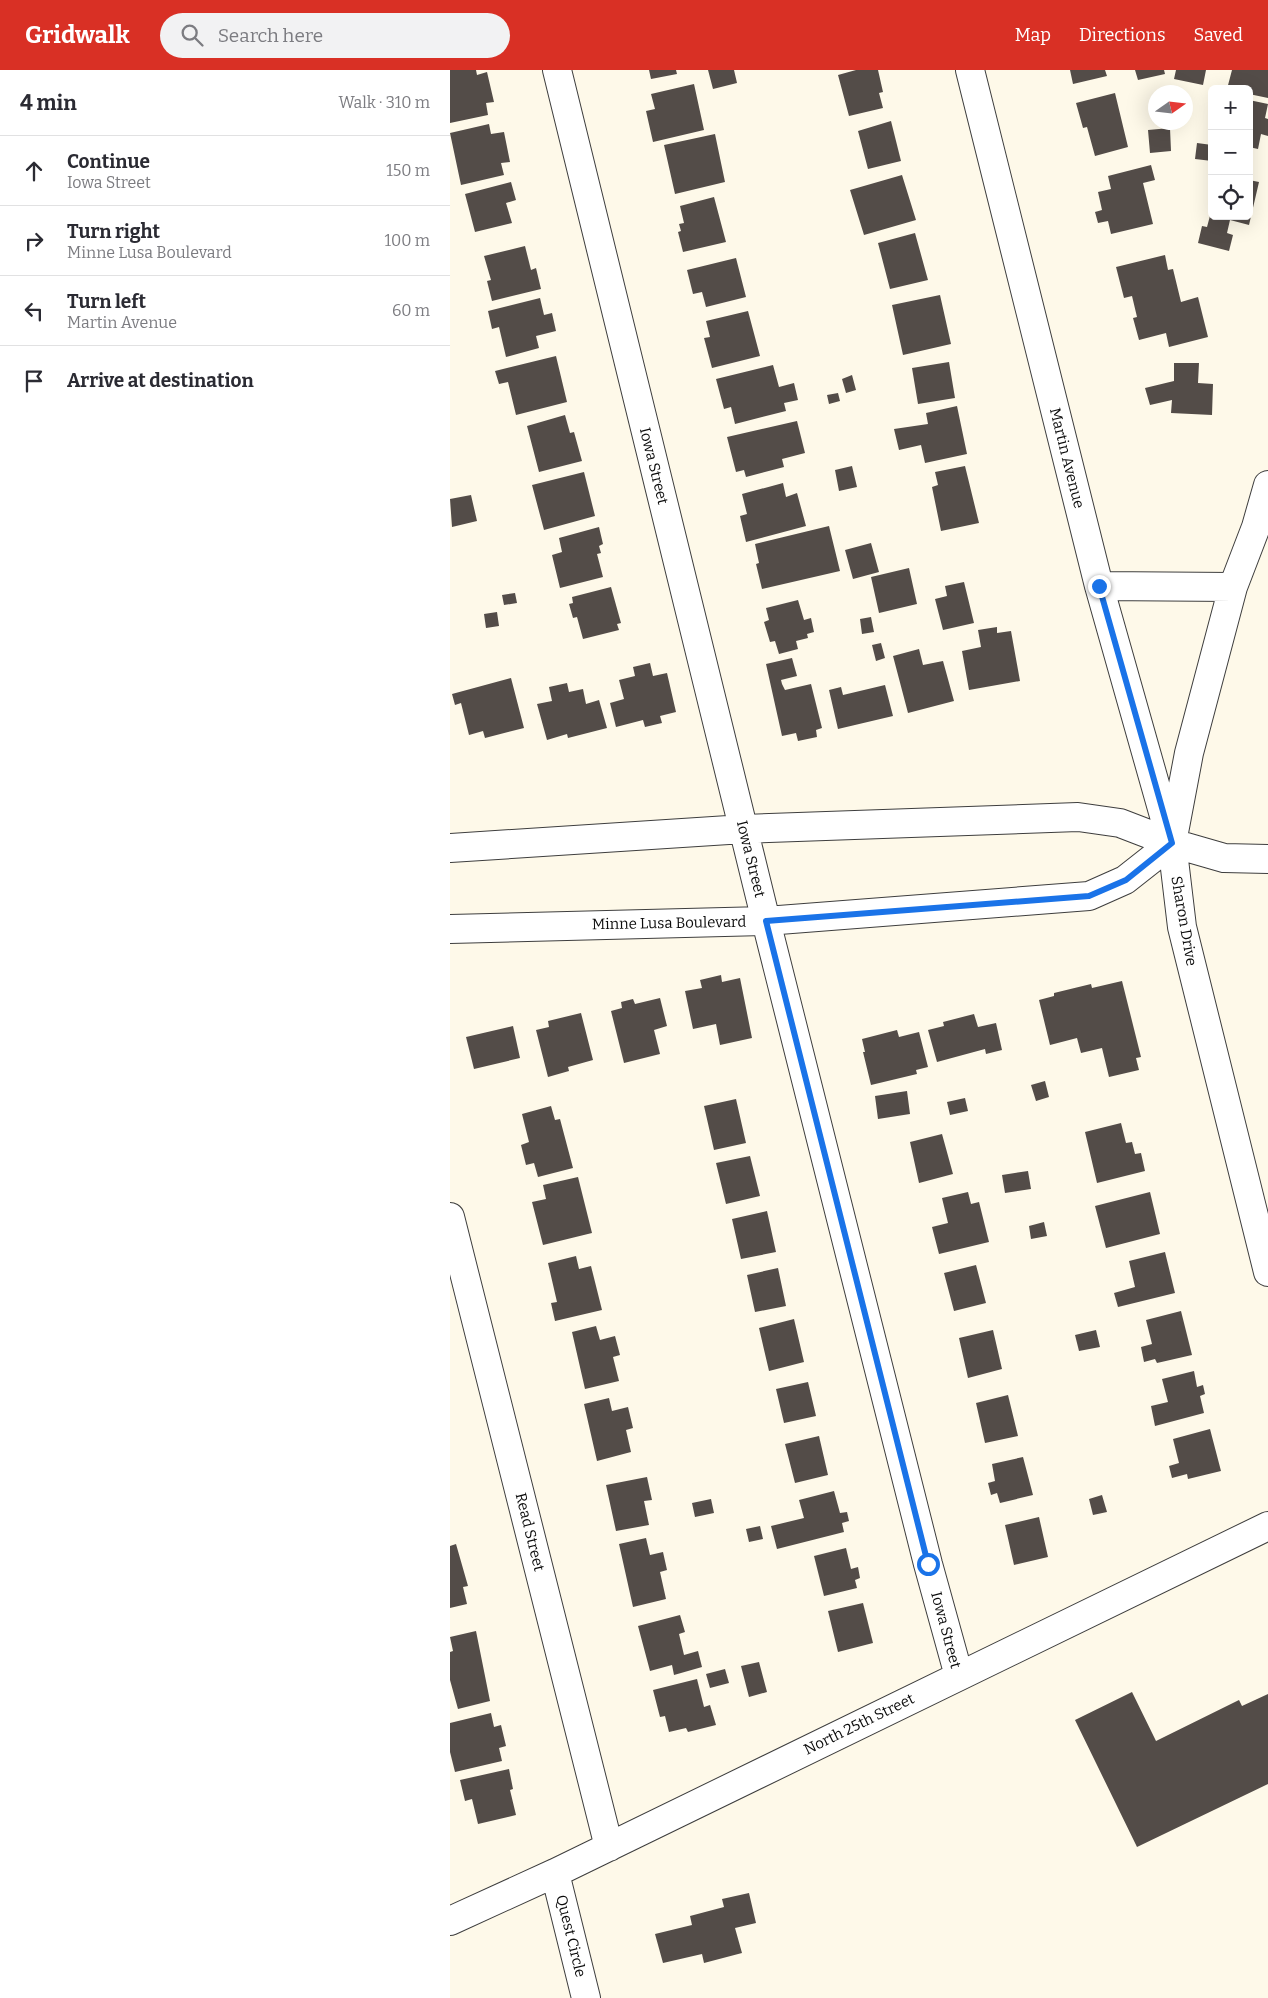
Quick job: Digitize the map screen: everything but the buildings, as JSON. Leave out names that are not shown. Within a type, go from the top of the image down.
[{"type":"street","name":"Iowa Street","points":[[557,70],[766,921],[926,1554],[959,1676]]},
{"type":"street","name":"Martin Avenue","points":[[970,70],[1099,586],[1172,843]]},
{"type":"street","name":"Sharon Drive","points":[[1268,485],[1256,527],[1233,588],[1189,753],[1172,843],[1182,927],[1268,1272]]},
{"type":"street","points":[[1099,586],[1233,588]]},
{"type":"street","points":[[450,848],[744,829],[1078,818],[1120,823],[1172,843],[1224,858],[1268,859]]},
{"type":"street","name":"Minne Lusa Boulevard","points":[[450,928],[766,921],[1089,896],[1126,880],[1172,843]]},
{"type":"street","name":"Read Street","points":[[450,1217],[609,1847]]},
{"type":"street","name":"North 25th Street","points":[[450,1921],[609,1847],[1268,1526]]},
{"type":"street","name":"Quest Circle","points":[[555,1873],[586,1998]]},
{"type":"route","points":[[928,1564],[766,921],[1089,896],[1126,880],[1172,843],[1099,586]]}]
